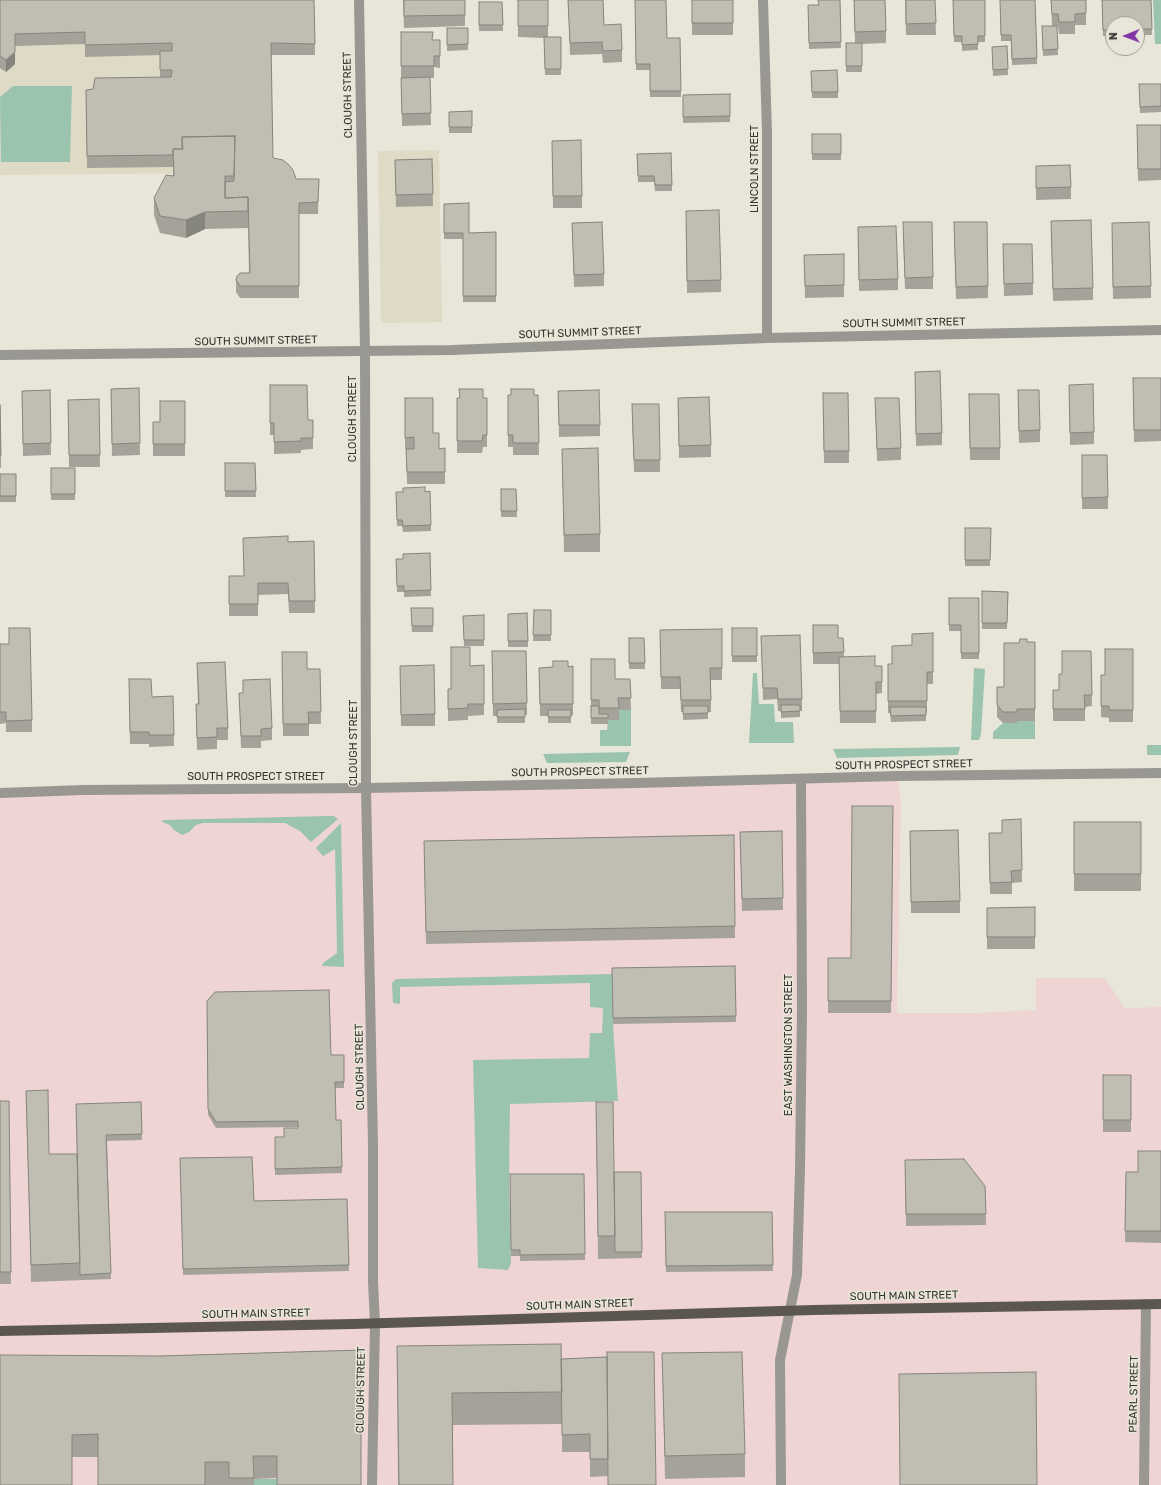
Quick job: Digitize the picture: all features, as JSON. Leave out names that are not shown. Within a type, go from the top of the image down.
[{"type":"main road","name":"SOUTH MAIN STREET","points":[[0,1331],[375,1323],[789,1311],[1161,1304]]},
{"type":"street","name":"CLOUGH STREET","points":[[359,0],[364,351],[366,788],[373,1145],[373,1282],[375,1323],[372,1485]]},
{"type":"street","name":"LINCOLN STREET","points":[[763,0],[767,133],[767,338]]},
{"type":"street","name":"SOUTH SUMMIT STREET","points":[[0,355],[364,351],[620,344],[767,338],[1161,330]]},
{"type":"street","name":"SOUTH PROSPECT STREET","points":[[0,793],[83,790],[366,788],[898,776],[1161,773]]},
{"type":"street","name":"EAST WASHINGTON STREET","points":[[781,1485],[780,1360],[797,1276],[800,1169],[802,978],[801,779]]},
{"type":"street","name":"PEARL STREET","points":[[1144,1485],[1146,1304]]},
{"type":"shaded area","points":[[0,0],[225,0],[224,173],[0,175]]},
{"type":"shaded area","points":[[439,150],[442,322],[381,323],[378,151]]},
{"type":"shaded area","points":[[898,776],[901,803],[897,1013],[978,1013],[1036,1010],[1036,978],[1105,978],[1125,1008],[1161,1007],[1161,1485],[0,1485],[0,793]]},
{"type":"green space","points":[[1153,0],[1161,0],[1161,44],[1155,44]]},
{"type":"green space","points":[[13,86],[72,86],[70,162],[1,162],[0,97]]},
{"type":"green space","points":[[974,668],[985,669],[981,734],[979,740],[971,740]]},
{"type":"green space","points":[[753,673],[757,673],[759,704],[774,704],[775,722],[793,722],[794,743],[749,743]]},
{"type":"green space","points":[[618,710],[631,710],[631,746],[600,746],[600,730],[607,730],[608,720]]},
{"type":"green space","points":[[1017,721],[1035,721],[1035,739],[993,739],[993,732],[1003,723],[1016,723]]},
{"type":"green space","points":[[1147,745],[1161,745],[1161,755],[1147,755]]},
{"type":"green space","points":[[960,747],[958,755],[837,758],[833,749]]},
{"type":"green space","points":[[630,752],[626,762],[547,763],[543,754]]},
{"type":"green space","points":[[334,816],[338,819],[311,842],[300,831],[285,823],[203,823],[196,825],[189,832],[182,835],[174,830],[170,825],[162,822],[163,820]]},
{"type":"green space","points":[[341,823],[344,967],[322,966],[323,963],[337,953],[335,849],[323,856],[316,848]]},
{"type":"green space","points":[[612,974],[613,1024],[618,1101],[510,1104],[509,1180],[511,1263],[508,1270],[478,1268],[473,1060],[589,1058],[590,1033],[602,1033],[603,1008],[590,1007],[590,983],[400,987],[400,1004],[393,1003],[392,983],[396,979]]},
{"type":"green space","points":[[253,1479],[277,1479],[277,1485],[253,1485]]},
{"type":"building","points":[[0,0],[314,0],[315,44],[271,43],[273,158],[283,160],[289,165],[293,170],[296,179],[319,179],[318,202],[299,203],[299,286],[240,286],[236,280],[240,273],[250,273],[248,197],[225,198],[225,182],[234,181],[235,136],[182,137],[182,149],[173,149],[173,155],[87,156],[86,90],[93,89],[95,78],[171,77],[172,70],[160,70],[160,51],[172,51],[172,43],[85,45],[85,32],[15,34],[15,52],[6,60],[0,56]]},
{"type":"building","points":[[404,0],[465,0],[465,15],[404,16]]},
{"type":"building","points":[[518,0],[548,0],[548,26],[518,26]]},
{"type":"building","points":[[568,0],[603,0],[604,25],[621,24],[622,50],[603,51],[602,42],[570,43]]},
{"type":"building","points":[[635,0],[666,0],[667,38],[680,38],[681,91],[650,91],[650,64],[636,64]]},
{"type":"building","points":[[692,0],[733,0],[733,23],[692,23]]},
{"type":"building","points":[[818,0],[840,0],[841,42],[809,43],[808,5],[819,5]]},
{"type":"building","points":[[854,0],[885,0],[886,31],[855,32]]},
{"type":"building","points":[[906,0],[935,0],[936,23],[906,24]]},
{"type":"building","points":[[953,0],[985,0],[985,36],[978,36],[978,44],[962,45],[962,36],[954,36]]},
{"type":"building","points":[[1000,0],[1035,0],[1037,58],[1012,59],[1011,35],[1001,35]]},
{"type":"building","points":[[1051,0],[1086,0],[1086,13],[1075,14],[1075,22],[1059,22],[1058,14],[1052,14]]},
{"type":"building","points":[[1102,0],[1151,0],[1152,29],[1145,29],[1145,16],[1105,16],[1105,30],[1103,30]]},
{"type":"building","points":[[479,2],[502,2],[503,25],[479,25]]},
{"type":"building","points":[[1042,26],[1057,26],[1058,49],[1043,50]]},
{"type":"building","points":[[447,28],[468,28],[468,44],[447,45]]},
{"type":"building","points":[[401,32],[433,32],[432,40],[440,40],[440,56],[434,56],[434,66],[401,66]]},
{"type":"building","points":[[544,37],[561,37],[561,69],[545,69]]},
{"type":"building","points":[[846,43],[862,43],[862,66],[846,66]]},
{"type":"building","points":[[1007,46],[1008,69],[993,70],[992,47]]},
{"type":"building","points":[[837,70],[838,92],[812,92],[811,71]]},
{"type":"building","points":[[430,77],[431,113],[402,114],[401,78]]},
{"type":"building","points":[[1139,84],[1161,84],[1161,106],[1140,107]]},
{"type":"building","points":[[730,94],[730,116],[683,117],[683,95]]},
{"type":"building","points":[[472,111],[472,127],[449,127],[449,112]]},
{"type":"building","points":[[1137,125],[1161,125],[1161,169],[1138,169]]},
{"type":"building","points":[[812,134],[841,134],[841,154],[812,154]]},
{"type":"building","points":[[235,136],[234,176],[225,176],[225,198],[248,197],[248,211],[205,212],[186,220],[160,216],[154,198],[166,175],[174,176],[173,149],[183,149],[182,137]]},
{"type":"building","points":[[581,140],[582,196],[553,196],[552,141]]},
{"type":"building","points":[[671,153],[672,185],[655,185],[654,176],[638,176],[637,154]]},
{"type":"building","points":[[432,159],[433,194],[396,195],[395,160]]},
{"type":"building","points":[[1070,165],[1071,187],[1036,188],[1036,166]]},
{"type":"building","points":[[469,203],[469,233],[496,232],[496,296],[463,296],[463,233],[444,233],[444,204]]},
{"type":"building","points":[[719,210],[721,280],[687,281],[686,211]]},
{"type":"building","points":[[1091,220],[1093,288],[1053,289],[1051,221]]},
{"type":"building","points":[[602,222],[604,274],[574,275],[572,223]]},
{"type":"building","points":[[903,222],[932,222],[933,277],[905,278]]},
{"type":"building","points":[[954,222],[987,222],[988,286],[956,287]]},
{"type":"building","points":[[1149,222],[1151,286],[1113,287],[1112,223]]},
{"type":"building","points":[[896,226],[898,279],[859,280],[858,227]]},
{"type":"building","points":[[1003,244],[1032,244],[1033,283],[1004,284]]},
{"type":"building","points":[[844,254],[844,285],[805,286],[804,255]]},
{"type":"building","points":[[940,371],[942,433],[916,434],[915,372]]},
{"type":"building","points":[[1133,378],[1161,378],[1161,430],[1134,430]]},
{"type":"building","points":[[1093,384],[1094,432],[1070,433],[1069,385]]},
{"type":"building","points":[[270,385],[307,385],[308,420],[313,420],[313,438],[301,438],[301,441],[274,442],[274,423],[270,423]]},
{"type":"building","points":[[139,388],[140,443],[112,444],[111,389]]},
{"type":"building","points":[[459,389],[483,389],[483,398],[487,398],[487,435],[483,435],[482,441],[457,441],[457,398],[460,398]]},
{"type":"building","points":[[511,389],[534,389],[534,395],[538,395],[539,443],[513,443],[513,435],[508,435],[508,395],[511,395]]},
{"type":"building","points":[[50,390],[51,443],[23,444],[22,391]]},
{"type":"building","points":[[599,390],[600,425],[559,425],[558,391]]},
{"type":"building","points":[[1018,390],[1039,390],[1040,430],[1019,431]]},
{"type":"building","points":[[823,393],[848,393],[849,451],[824,451]]},
{"type":"building","points":[[969,394],[999,394],[1000,448],[970,448]]},
{"type":"building","points":[[709,397],[711,445],[679,446],[678,398]]},
{"type":"building","points":[[405,398],[433,398],[433,433],[439,433],[439,449],[445,448],[445,472],[407,472],[406,449],[414,449],[414,437],[405,438]]},
{"type":"building","points":[[875,398],[899,398],[901,448],[877,449]]},
{"type":"building","points":[[99,399],[100,455],[69,455],[68,400]]},
{"type":"building","points":[[160,401],[185,401],[185,444],[153,444],[153,422],[160,422]]},
{"type":"building","points":[[632,404],[659,404],[660,460],[634,460]]},
{"type":"building","points":[[0,405],[1,456],[0,456]]},
{"type":"building","points":[[598,448],[600,534],[564,535],[562,449]]},
{"type":"building","points":[[1082,455],[1107,455],[1108,497],[1082,498]]},
{"type":"building","points":[[225,463],[255,463],[256,491],[225,491]]},
{"type":"building","points":[[51,468],[75,468],[75,494],[51,494]]},
{"type":"building","points":[[0,474],[16,474],[16,496],[0,496]]},
{"type":"building","points":[[425,487],[425,492],[430,491],[431,525],[403,526],[402,520],[397,520],[396,492],[403,492],[403,488]]},
{"type":"building","points":[[501,489],[516,489],[517,511],[501,511]]},
{"type":"building","points":[[965,528],[991,528],[990,560],[965,560]]},
{"type":"building","points":[[288,536],[288,542],[314,541],[315,601],[289,601],[288,583],[258,583],[258,604],[229,604],[229,576],[244,576],[243,538]]},
{"type":"building","points":[[430,553],[431,590],[404,591],[404,586],[397,586],[396,559],[403,559],[403,554]]},
{"type":"building","points":[[982,591],[1008,592],[1007,623],[982,623]]},
{"type":"building","points":[[949,598],[979,598],[979,653],[961,653],[961,625],[949,625]]},
{"type":"building","points":[[411,608],[433,608],[433,626],[412,626]]},
{"type":"building","points":[[534,610],[551,610],[551,635],[533,635]]},
{"type":"building","points":[[527,613],[528,641],[508,641],[508,614]]},
{"type":"building","points":[[484,615],[484,640],[464,640],[463,616]]},
{"type":"building","points":[[813,625],[838,625],[838,638],[843,638],[844,652],[813,653]]},
{"type":"building","points":[[9,628],[30,628],[32,720],[6,721],[6,712],[0,712],[0,644],[9,644]]},
{"type":"building","points":[[732,628],[757,628],[757,656],[732,656]]},
{"type":"building","points":[[722,629],[722,668],[710,668],[711,700],[681,700],[680,677],[661,677],[660,630]]},
{"type":"building","points":[[933,633],[933,672],[927,672],[927,701],[888,701],[888,664],[892,664],[892,646],[912,645],[912,634]]},
{"type":"building","points":[[800,635],[802,699],[778,699],[777,688],[763,688],[761,636]]},
{"type":"building","points":[[629,638],[644,638],[645,663],[629,663]]},
{"type":"building","points":[[1020,639],[1027,639],[1027,642],[1035,642],[1035,709],[1017,709],[1017,712],[1003,712],[997,705],[997,687],[1004,687],[1004,643],[1019,643]]},
{"type":"building","points":[[451,647],[470,647],[470,666],[484,665],[484,704],[468,704],[468,708],[448,709],[448,689],[451,689]]},
{"type":"building","points":[[1105,649],[1133,649],[1133,710],[1109,710],[1109,706],[1101,706],[1101,675],[1105,675]]},
{"type":"building","points":[[492,651],[526,651],[527,703],[493,704]]},
{"type":"building","points":[[1062,651],[1091,651],[1092,695],[1084,695],[1085,709],[1053,709],[1053,690],[1059,690],[1059,674],[1062,674]]},
{"type":"building","points":[[282,652],[307,652],[307,669],[320,669],[321,712],[308,712],[309,724],[283,724]]},
{"type":"building","points":[[875,656],[875,666],[882,666],[882,682],[876,682],[876,711],[840,711],[839,657]]},
{"type":"building","points":[[591,659],[615,659],[615,679],[630,679],[631,698],[618,698],[619,708],[599,708],[599,700],[591,700]]},
{"type":"building","points":[[553,661],[568,661],[568,667],[573,666],[573,704],[540,704],[539,668],[553,667]]},
{"type":"building","points":[[225,662],[228,728],[217,728],[217,737],[197,738],[196,704],[199,704],[197,663]]},
{"type":"building","points":[[434,665],[435,714],[401,715],[400,666]]},
{"type":"building","points":[[129,679],[151,679],[152,697],[173,696],[174,735],[149,735],[149,732],[130,732]]},
{"type":"building","points":[[270,679],[272,728],[261,729],[261,736],[241,736],[239,693],[243,693],[243,680]]},
{"type":"building","points":[[781,705],[800,705],[800,711],[781,712]]},
{"type":"building","points":[[591,706],[599,706],[599,714],[608,714],[608,718],[591,718]]},
{"type":"building","points":[[683,706],[708,706],[708,713],[683,714]]},
{"type":"building","points":[[890,707],[926,707],[926,715],[891,716]]},
{"type":"building","points":[[525,709],[525,717],[497,717],[497,710]]},
{"type":"building","points":[[548,710],[571,710],[571,717],[548,717]]},
{"type":"building","points":[[852,806],[893,806],[891,1001],[828,1001],[828,958],[851,958]]},
{"type":"building","points":[[1021,819],[1022,870],[1011,871],[1012,882],[990,883],[989,833],[1002,833],[1002,820]]},
{"type":"building","points":[[1074,822],[1141,822],[1141,874],[1074,874]]},
{"type":"building","points":[[958,830],[960,901],[911,902],[910,831]]},
{"type":"building","points":[[782,831],[783,898],[742,899],[740,832]]},
{"type":"building","points":[[734,835],[735,926],[426,932],[424,841]]},
{"type":"building","points":[[1035,907],[1035,937],[987,937],[987,908]]},
{"type":"building","points":[[735,966],[736,1016],[613,1018],[612,968]]},
{"type":"building","points":[[329,990],[331,1055],[344,1055],[344,1082],[335,1082],[336,1120],[341,1120],[342,1167],[275,1169],[275,1137],[284,1137],[284,1128],[298,1128],[298,1121],[216,1122],[208,1109],[207,1001],[215,992]]},
{"type":"building","points":[[1103,1075],[1131,1075],[1131,1120],[1103,1120]]},
{"type":"building","points":[[48,1090],[49,1154],[77,1154],[80,1263],[31,1265],[26,1091]]},
{"type":"building","points":[[0,1101],[9,1101],[11,1272],[0,1272]]},
{"type":"building","points":[[141,1102],[142,1134],[106,1135],[111,1273],[80,1275],[76,1104]]},
{"type":"building","points":[[596,1102],[613,1102],[615,1236],[598,1236]]},
{"type":"building","points":[[1138,1151],[1161,1151],[1161,1231],[1125,1231],[1126,1172],[1138,1172]]},
{"type":"building","points":[[252,1157],[254,1201],[347,1199],[349,1265],[183,1269],[180,1158]]},
{"type":"building","points":[[964,1159],[985,1186],[986,1214],[906,1214],[905,1160]]},
{"type":"building","points":[[614,1172],[641,1172],[642,1252],[615,1252]]},
{"type":"building","points":[[510,1174],[584,1174],[585,1254],[520,1255],[520,1250],[511,1250]]},
{"type":"building","points":[[665,1212],[772,1212],[773,1265],[666,1266]]},
{"type":"building","points":[[561,1344],[562,1392],[452,1393],[453,1485],[399,1485],[397,1346]]},
{"type":"building","points":[[361,1350],[361,1485],[277,1485],[277,1456],[253,1456],[254,1478],[229,1478],[229,1462],[205,1462],[205,1485],[98,1485],[98,1434],[72,1435],[72,1485],[0,1485],[0,1355],[160,1356]]},
{"type":"building","points":[[607,1352],[654,1352],[656,1485],[608,1485]]},
{"type":"building","points":[[742,1352],[745,1454],[665,1456],[662,1353]]},
{"type":"building","points":[[607,1357],[608,1459],[590,1459],[590,1434],[562,1435],[561,1359]]},
{"type":"building","points":[[1036,1372],[1037,1485],[900,1485],[899,1374]]}]
